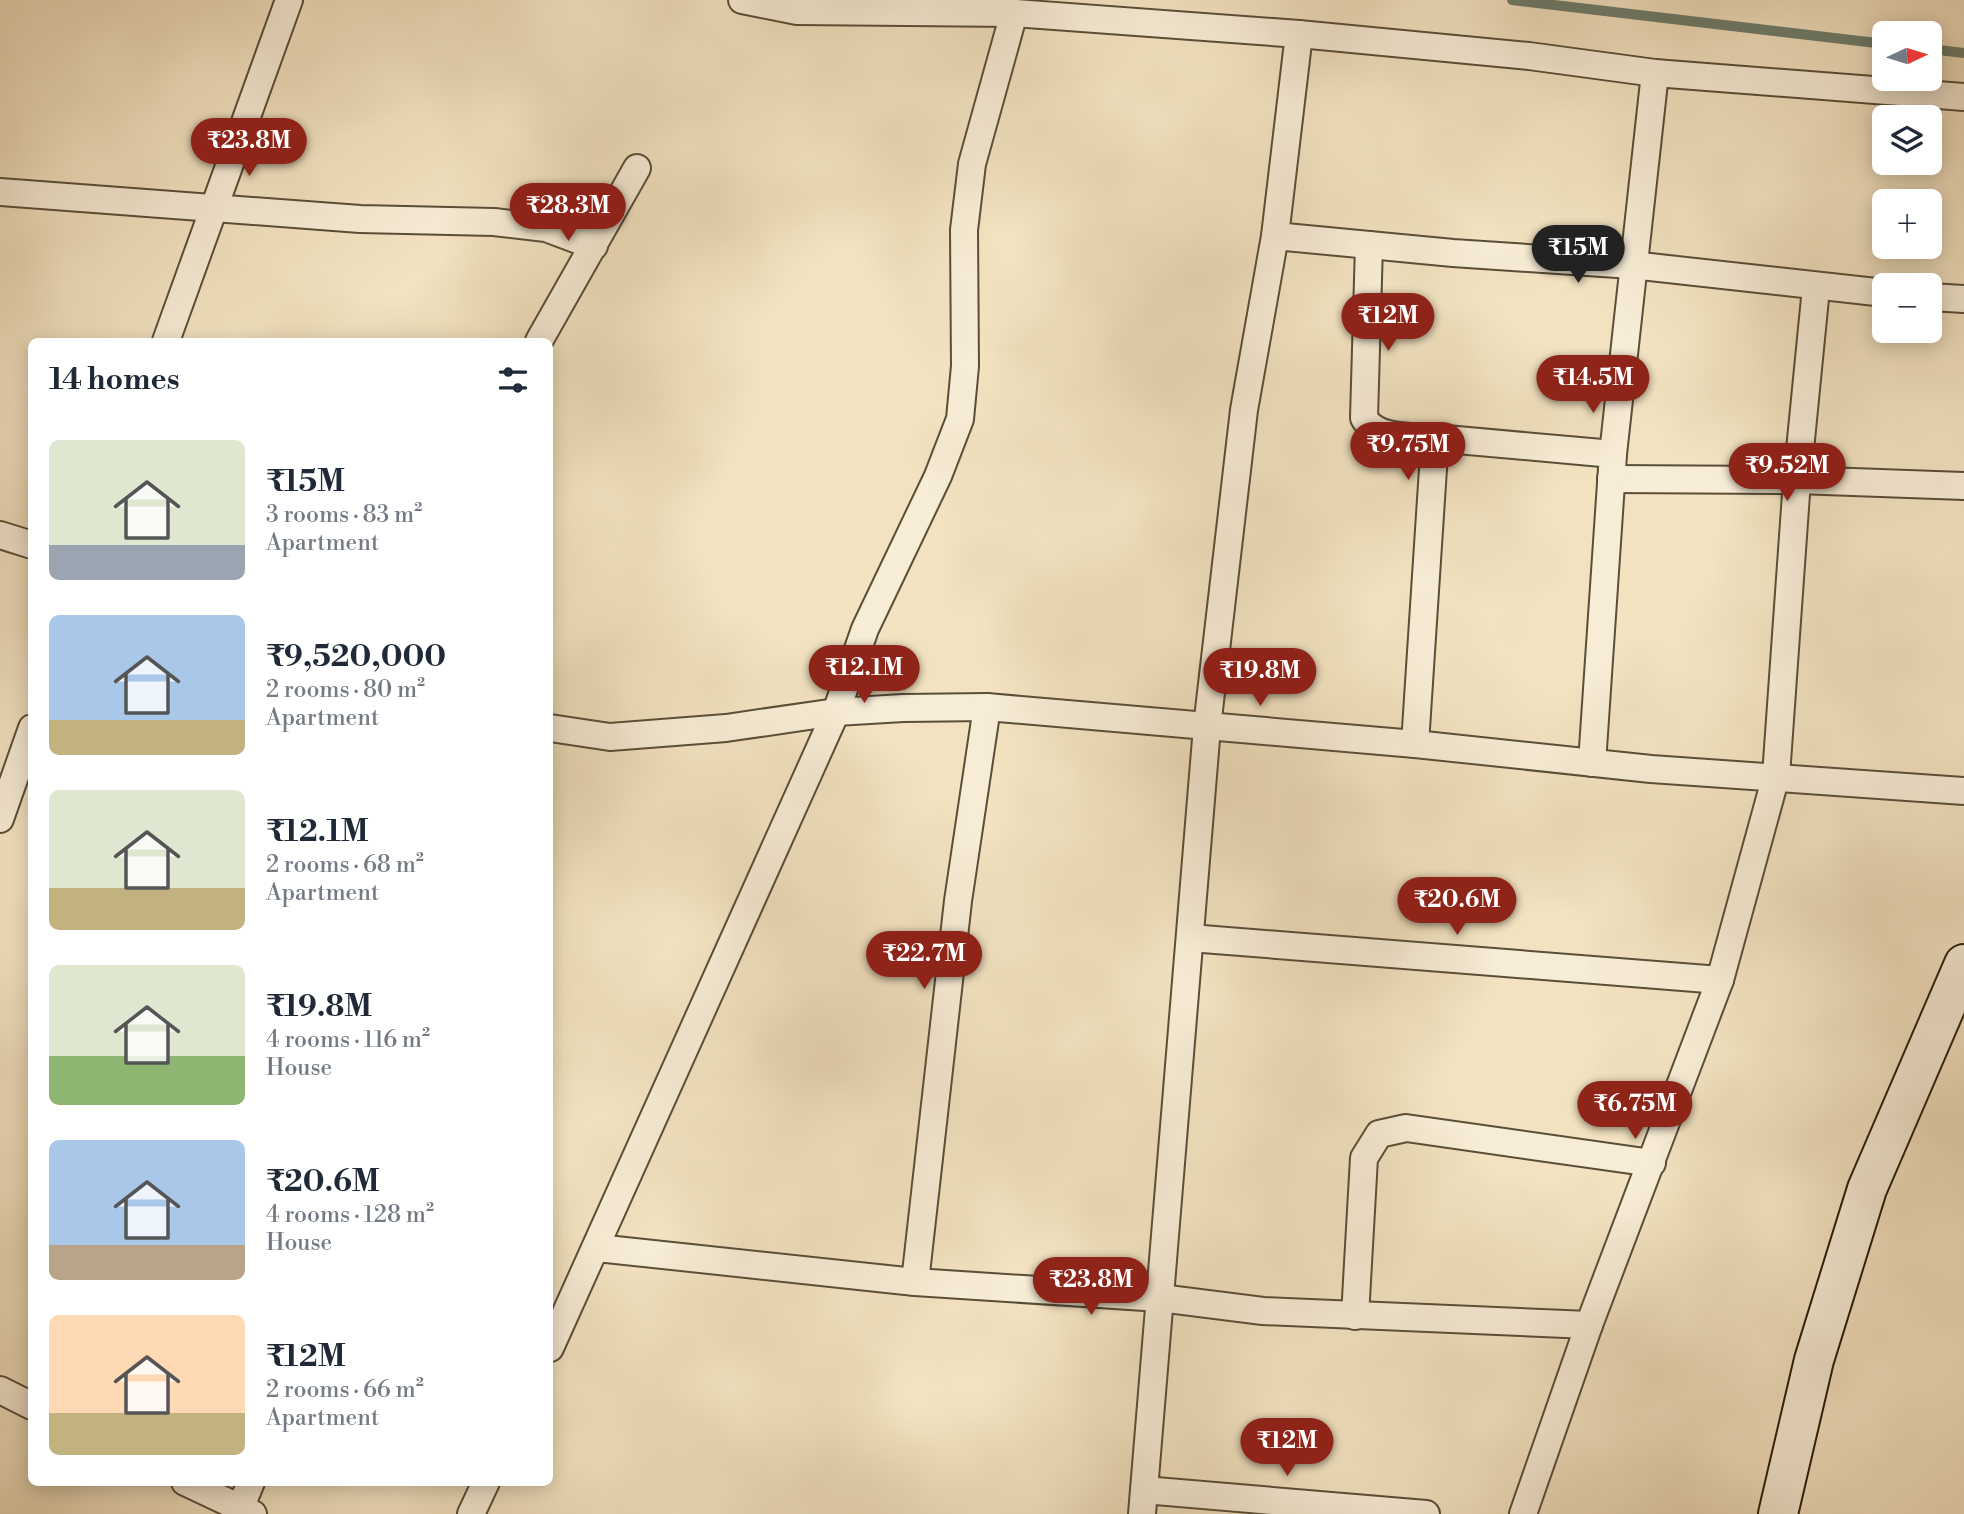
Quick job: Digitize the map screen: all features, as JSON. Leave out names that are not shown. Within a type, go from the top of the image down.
[{"type":"street","points":[[167,338],[289,0]]},
{"type":"street","points":[[742,0],[796,11],[1014,13],[1299,34],[1529,56],[1655,73],[1964,97]]},
{"type":"street","points":[[553,1333],[560,1298],[597,1248],[836,712],[865,629],[937,476],[960,419],[964,366],[964,230],[972,164],[1014,13]]},
{"type":"street","points":[[1299,34],[1275,236],[1244,411],[1207,727],[1143,1502],[1426,1514]]},
{"type":"street","points":[[1592,763],[1612,467],[1655,73]]},
{"type":"street","points":[[541,338],[637,168]]},
{"type":"street","points":[[0,192],[360,219],[520,225],[546,228],[594,246]]},
{"type":"street","points":[[1275,236],[1632,265],[1816,288],[1872,292]]},
{"type":"street","points":[[1368,245],[1364,418],[1369,427],[1380,433],[1435,438],[1612,467],[1797,480],[1964,486]]},
{"type":"street","points":[[1523,1514],[1590,1325],[1720,981],[1776,776],[1797,480],[1816,288]]},
{"type":"street","points":[[1942,297],[1964,299]]},
{"type":"street","points":[[1415,744],[1435,438]]},
{"type":"street","points":[[0,534],[28,544]]},
{"type":"street","points":[[915,1282],[958,901],[987,707]]},
{"type":"street","points":[[553,728],[610,737],[726,728],[836,712],[987,707],[1415,744],[1592,763],[1964,791]]},
{"type":"street","points":[[0,820],[28,740]]},
{"type":"street","points":[[1190,938],[1720,981]]},
{"type":"street","points":[[1778,1514],[1814,1360],[1867,1189],[1964,964]]},
{"type":"street","points":[[1355,1316],[1364,1158],[1379,1134],[1406,1128],[1652,1163]]},
{"type":"street","points":[[597,1248],[915,1282],[1160,1298],[1263,1311],[1590,1325]]},
{"type":"street","points":[[0,1390],[28,1404]]},
{"type":"street","points":[[192,1486],[244,1512],[250,1486]]},
{"type":"street","points":[[471,1514],[484,1486]]},
{"type":"waterway","points":[[1512,0],[1872,42]]},
{"type":"waterway","points":[[1942,50],[1964,53]]}]
